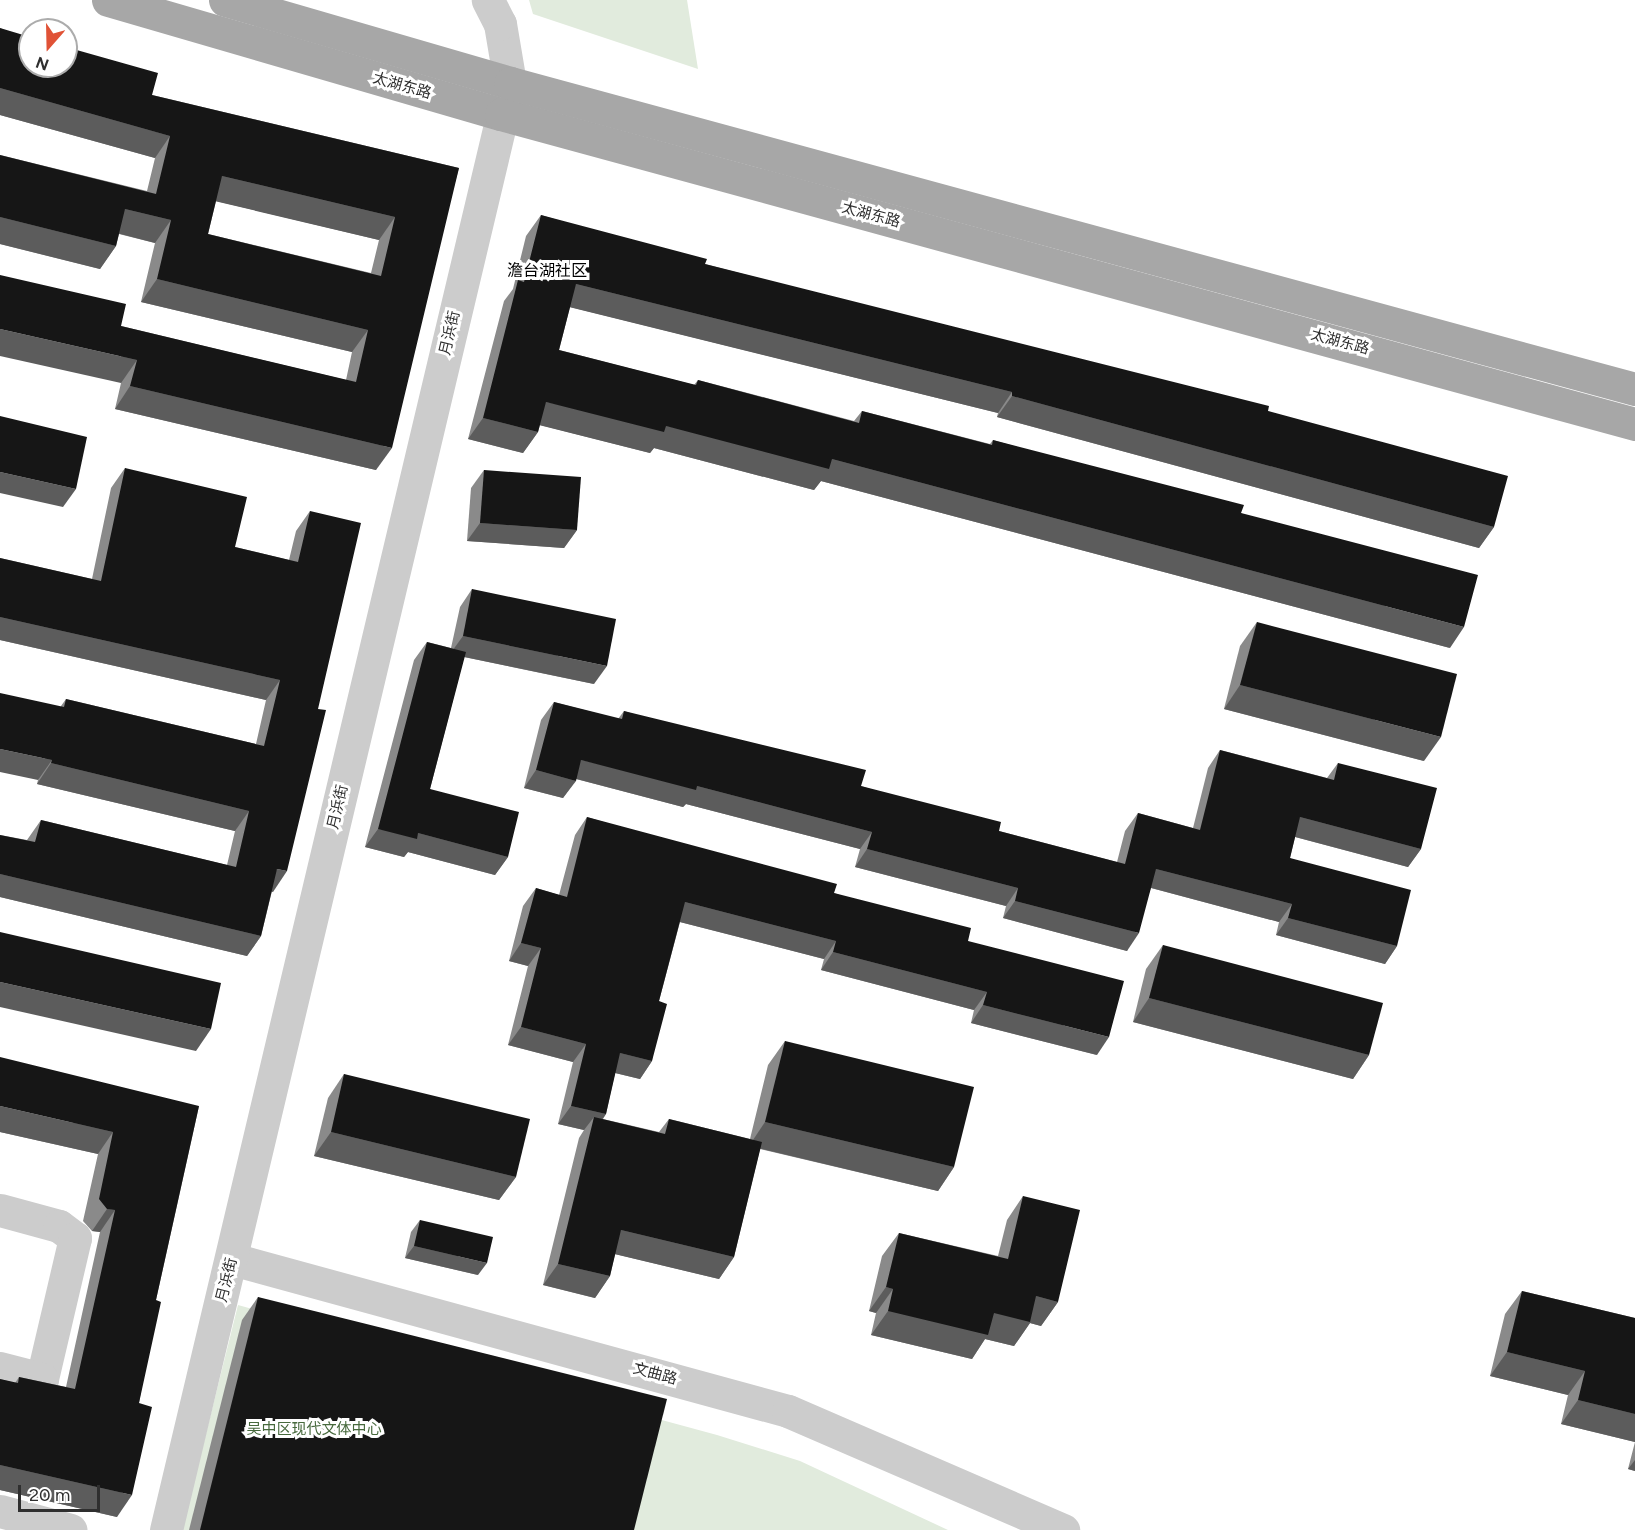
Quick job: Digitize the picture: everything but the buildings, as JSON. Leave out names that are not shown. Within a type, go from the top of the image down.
[{"type":"main road","name":"太湖东路","points":[[108,0],[501,114],[1635,424]]},
{"type":"main road","points":[[225,0],[510,83],[1635,389]]},
{"type":"street","points":[[488,0],[500,24],[510,83]]},
{"type":"street","name":"月浜街","points":[[166,1530],[510,83]]},
{"type":"street","points":[[0,1210],[59,1226],[75,1238],[42,1378],[0,1368]]},
{"type":"street","name":"文曲路","points":[[232,1259],[788,1411],[1063,1530]]},
{"type":"street","points":[[0,1511],[71,1530]]},
{"type":"green space","points":[[529,0],[687,0],[698,69],[533,14]]},
{"type":"green space","name":"吴中区现代文体中心","points":[[238,1305],[717,1435],[800,1461],[948,1530],[182,1530]]},
{"type":"district","name":"澹台湖社区","points":[[547,271]]}]
